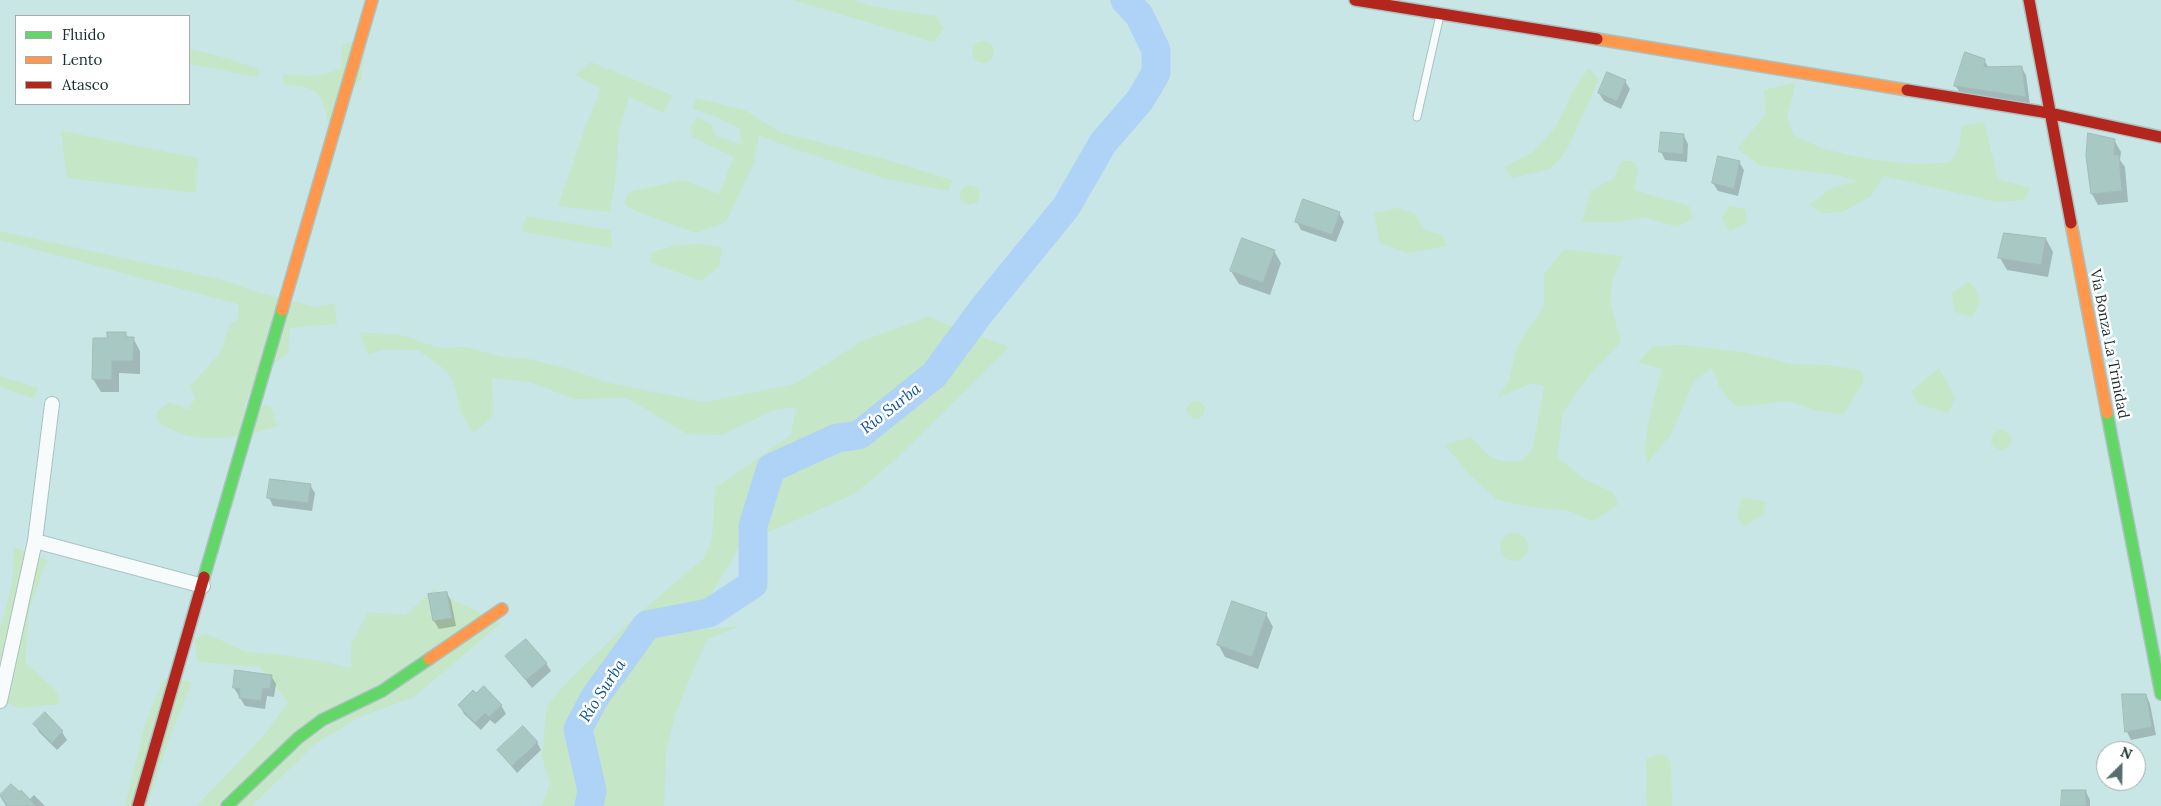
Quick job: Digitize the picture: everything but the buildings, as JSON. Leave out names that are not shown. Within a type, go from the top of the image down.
[{"type":"street","points":[[138,806],[372,0]]},
{"type":"street","points":[[1355,0],[2050,113],[2161,137]]},
{"type":"street","name":"Vía Bonza La Trinidad","points":[[2029,0],[2161,694]]},
{"type":"street","points":[[0,700],[35,542],[52,404]]},
{"type":"street","points":[[35,542],[203,586]]},
{"type":"street","points":[[228,806],[298,738],[322,720],[382,691],[414,671],[502,609]]},
{"type":"lane","points":[[1417,117],[1440,14]]},
{"type":"green space","points":[[793,0],[852,0],[874,7],[936,16],[944,29],[934,42]]},
{"type":"green space","points":[[367,34],[361,80],[345,97],[329,125],[323,104],[317,93],[305,87],[284,84],[283,74],[320,75],[341,68],[342,46]]},
{"type":"green space","points":[[983,41],[991,44],[994,52],[991,60],[983,63],[975,60],[972,52],[975,44]]},
{"type":"green space","points":[[190,49],[259,69],[258,77],[190,64]]},
{"type":"green space","points":[[591,62],[672,95],[664,113],[629,97],[619,130],[615,182],[610,212],[558,206],[585,128],[601,89],[575,75]]},
{"type":"green space","points":[[1589,68],[1599,79],[1567,150],[1550,169],[1512,178],[1504,167],[1532,153],[1555,128],[1575,87]]},
{"type":"green space","points":[[1794,83],[1794,92],[1787,116],[1793,135],[1824,149],[1890,162],[1920,164],[1950,162],[1959,148],[1962,126],[1984,122],[1998,179],[2031,188],[2023,200],[1997,202],[1884,176],[1871,196],[1843,212],[1823,213],[1809,205],[1834,187],[1858,181],[1836,175],[1761,166],[1737,149],[1766,114],[1764,90]]},
{"type":"green space","points":[[696,98],[745,110],[779,132],[884,159],[952,180],[949,191],[886,179],[780,144],[759,135],[754,163],[726,222],[696,233],[638,212],[624,204],[629,192],[683,180],[719,194],[734,157],[692,137],[690,128],[697,117],[711,124],[715,136],[741,144],[740,129],[714,116],[693,109]]},
{"type":"green space","points":[[61,131],[198,158],[196,193],[67,178]]},
{"type":"green space","points":[[1621,161],[1634,161],[1638,171],[1634,190],[1689,206],[1693,219],[1677,227],[1644,217],[1618,222],[1582,222],[1591,190],[1614,178]]},
{"type":"green space","points":[[970,185],[977,188],[980,195],[977,202],[970,205],[963,202],[960,195],[963,188]]},
{"type":"green space","points":[[1729,206],[1745,209],[1747,222],[1730,232],[1722,218]]},
{"type":"green space","points":[[1398,208],[1414,213],[1425,230],[1442,235],[1447,246],[1408,253],[1380,243],[1374,213]]},
{"type":"green space","points":[[526,216],[611,230],[612,248],[521,231]]},
{"type":"green space","points":[[0,231],[223,280],[260,293],[315,307],[335,303],[337,324],[290,328],[288,353],[267,371],[251,391],[243,408],[257,412],[266,404],[272,409],[277,426],[241,436],[216,438],[203,438],[179,433],[158,422],[157,411],[170,402],[188,410],[195,398],[190,386],[219,354],[231,323],[239,319],[238,304],[0,240]]},
{"type":"green space","points":[[701,244],[722,247],[719,267],[701,281],[650,262],[652,252],[677,245]]},
{"type":"green space","points":[[1564,249],[1623,256],[1612,281],[1611,305],[1621,342],[1592,372],[1563,412],[1557,458],[1588,481],[1614,493],[1618,505],[1593,521],[1569,511],[1532,507],[1497,500],[1466,471],[1445,445],[1471,437],[1493,458],[1505,461],[1523,460],[1533,447],[1544,386],[1532,383],[1497,398],[1509,380],[1517,346],[1544,306],[1544,274]]},
{"type":"green space","points":[[1968,282],[1975,288],[1980,301],[1972,317],[1955,312],[1952,293]]},
{"type":"green space","points":[[928,317],[1009,347],[894,461],[854,494],[740,545],[711,595],[677,632],[740,626],[707,639],[676,711],[666,752],[664,806],[542,806],[550,783],[542,757],[547,705],[571,678],[636,616],[703,559],[712,540],[715,488],[791,435],[796,407],[774,410],[722,435],[687,434],[627,398],[574,399],[530,382],[492,378],[493,415],[474,433],[461,414],[455,387],[447,371],[418,350],[384,350],[367,354],[360,332],[402,335],[439,348],[467,347],[502,357],[530,359],[569,369],[605,382],[704,402],[795,384],[862,341]]},
{"type":"green space","points":[[1683,345],[1748,353],[1792,364],[1828,365],[1861,370],[1864,381],[1843,415],[1815,410],[1788,401],[1736,407],[1720,388],[1712,368],[1694,381],[1671,434],[1647,464],[1645,454],[1647,430],[1662,369],[1638,363],[1653,346]]},
{"type":"green space","points":[[1939,368],[1955,398],[1948,413],[1919,404],[1911,391]]},
{"type":"green space","points":[[0,376],[38,388],[34,399],[0,387]]},
{"type":"green space","points":[[1192,401],[1200,401],[1205,406],[1203,417],[1192,419],[1187,414],[1187,406]]},
{"type":"green space","points":[[2001,430],[2008,433],[2011,440],[2008,447],[2001,450],[1994,447],[1991,440],[1994,433]]},
{"type":"green space","points":[[1742,497],[1766,502],[1764,513],[1745,527],[1737,516]]},
{"type":"green space","points":[[1514,533],[1524,537],[1528,547],[1524,557],[1514,561],[1504,557],[1500,547],[1504,537]]},
{"type":"green space","points":[[14,547],[47,560],[29,610],[25,662],[57,692],[60,704],[19,708],[0,700],[0,630],[12,584]]},
{"type":"green space","points":[[433,590],[501,623],[414,697],[360,717],[316,743],[252,806],[197,806],[266,733],[288,702],[260,667],[198,662],[194,640],[205,633],[246,652],[282,655],[351,668],[351,645],[368,612],[405,615]]},
{"type":"green space","points":[[164,678],[192,682],[169,740],[147,806],[125,806],[145,724]]},
{"type":"green space","points":[[1662,753],[1671,762],[1672,806],[1647,806],[1646,759]]},
{"type":"waterway","name":"Río Surba","points":[[589,806],[592,791],[578,729],[595,697],[647,625],[709,613],[753,584],[753,526],[771,468],[837,438],[859,435],[934,375],[982,310],[1066,207],[1103,143],[1140,100],[1156,73],[1156,50],[1139,15],[1125,0]]},
{"type":"traffic: fast","points":[[204,577],[282,310]]},
{"type":"traffic: fast","points":[[2107,413],[2161,694]]},
{"type":"traffic: fast","points":[[227,806],[298,738],[322,720],[382,691],[429,659]]},
{"type":"traffic: slow","points":[[282,310],[372,0]]},
{"type":"traffic: slow","points":[[1597,39],[1907,90]]},
{"type":"traffic: slow","points":[[2071,223],[2107,413]]},
{"type":"traffic: slow","points":[[429,659],[502,609]]},
{"type":"traffic: jam","points":[[1355,0],[1597,39]]},
{"type":"traffic: jam","points":[[2029,0],[2071,223]]},
{"type":"traffic: jam","points":[[1907,90],[2049,113],[2161,137]]},
{"type":"traffic: jam","points":[[138,806],[204,577]]}]
